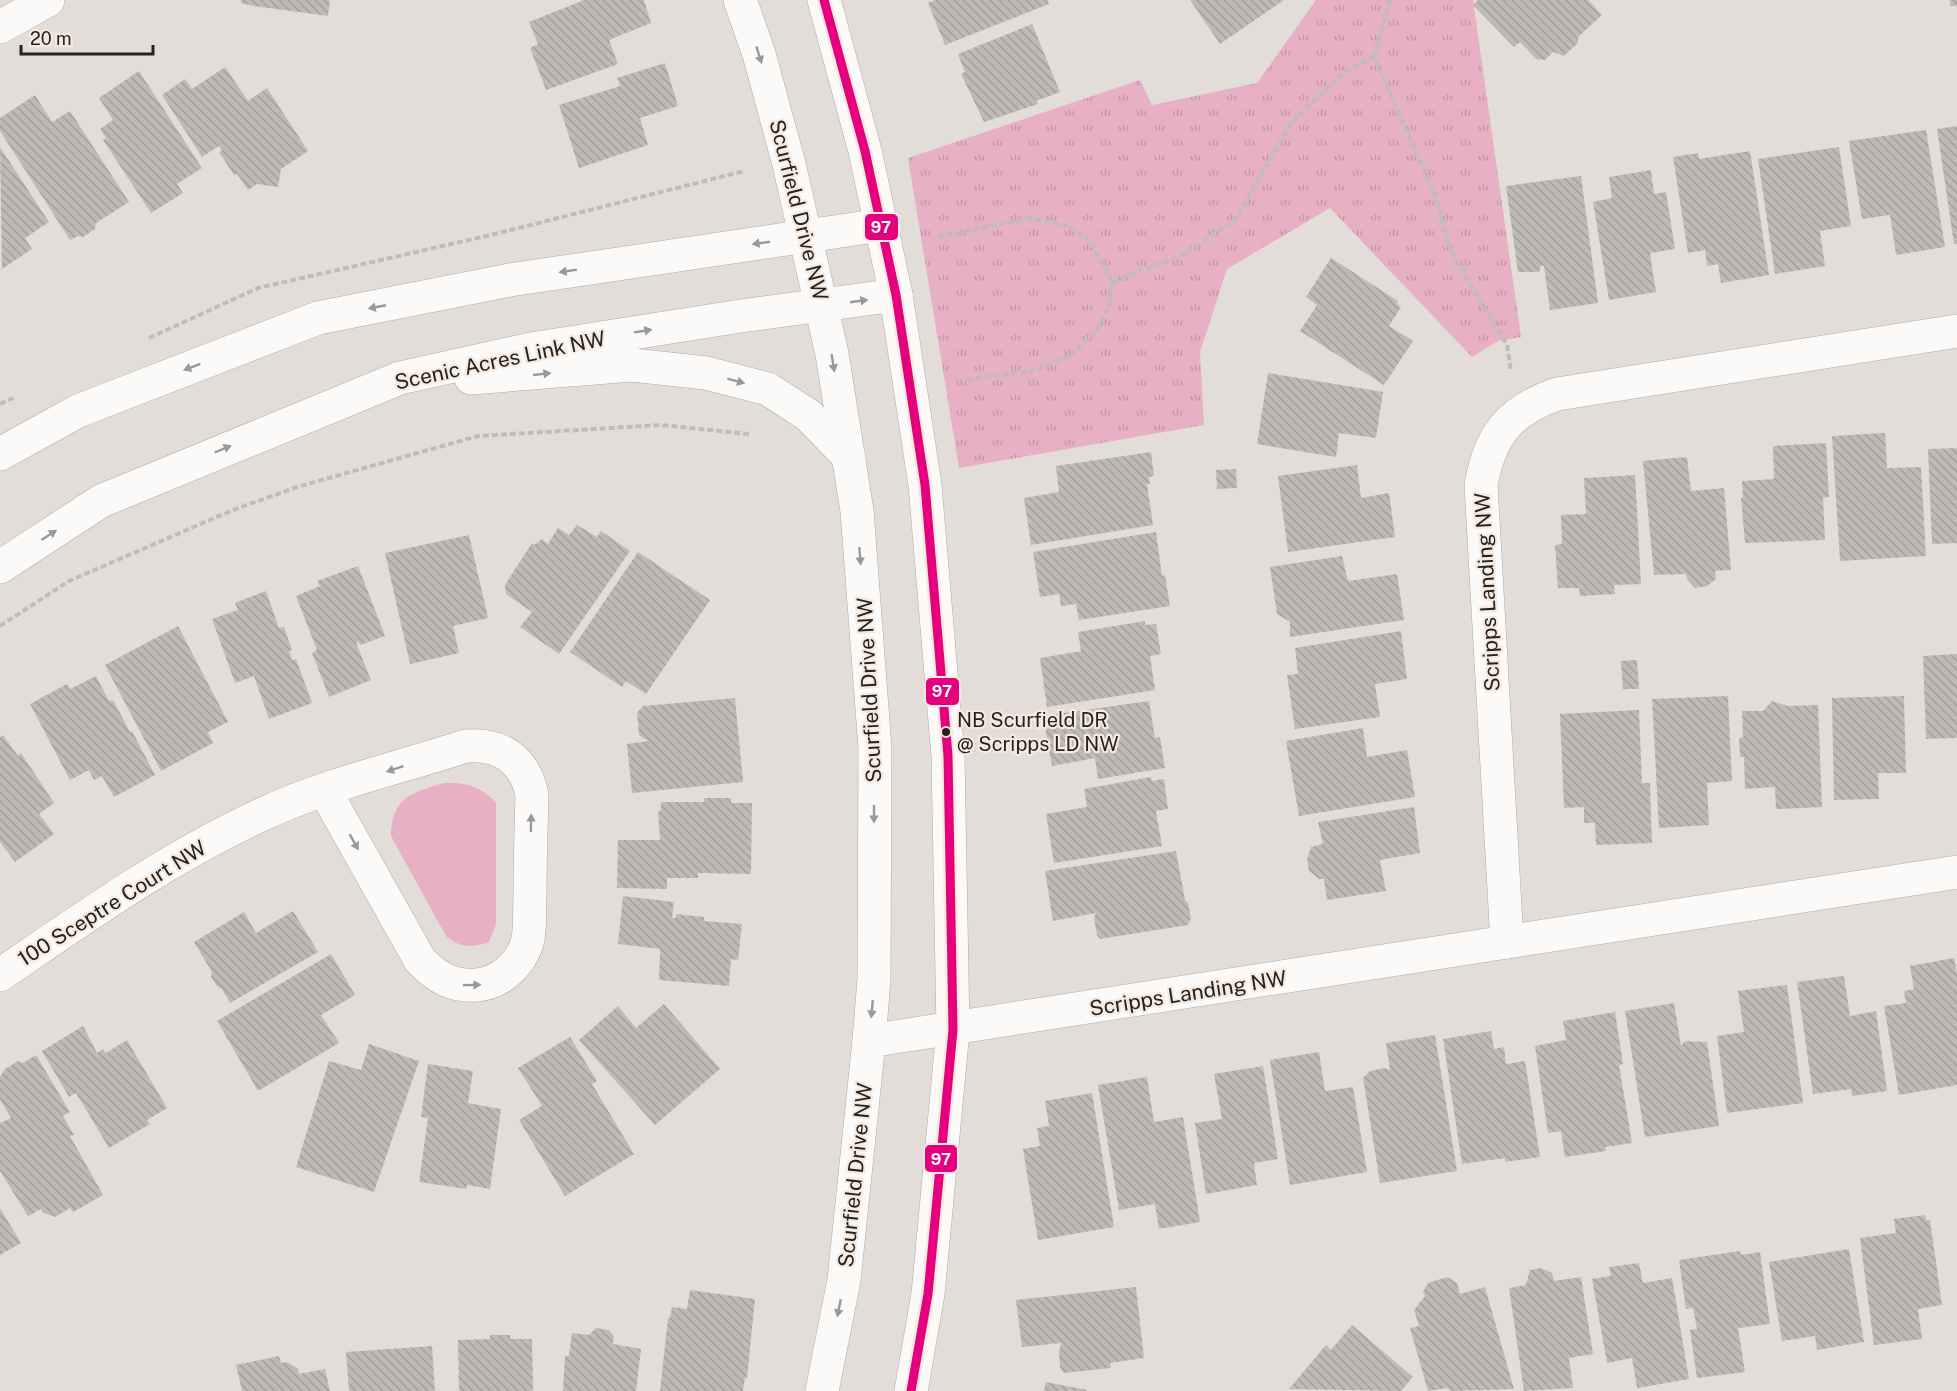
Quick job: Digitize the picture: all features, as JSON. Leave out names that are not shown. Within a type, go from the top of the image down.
[{"type":"street","points":[[0,27],[48,0]]},
{"type":"street","name":"Scurfield Drive NW","points":[[740,0],[759,54],[807,237],[822,306],[857,511],[875,748],[874,979],[869,1041],[844,1280],[822,1391]]},
{"type":"street","points":[[824,0],[865,151],[896,295],[925,485],[948,756],[953,1030],[928,1294],[911,1391]]},
{"type":"street","points":[[0,454],[78,411],[318,318],[510,280],[881,225]]},
{"type":"street","name":"Scenic Acres Link NW","points":[[0,567],[101,501],[400,378],[531,349],[741,316],[896,295]]},
{"type":"street","name":"Scripps Landing NW","points":[[1507,942],[1481,485],[1489,450],[1502,428],[1535,402],[1557,394],[1957,331]]},
{"type":"street","points":[[400,378],[495,378],[632,365],[706,373],[768,389],[808,415],[849,457]]},
{"type":"street","name":"100 Sceptre Court NW","points":[[0,975],[175,858],[265,813],[325,791],[466,746],[490,747],[512,757],[529,780],[531,795],[528,934],[521,956],[512,969],[499,979],[465,986],[448,982],[432,973],[420,960],[325,791]]},
{"type":"street","name":"Scripps Landing NW","points":[[869,1041],[953,1030],[1957,872]]},
{"type":"path","points":[[1390,0],[1374,57],[1435,195],[1451,252],[1507,345],[1517,414]]},
{"type":"path","points":[[1113,282],[1184,254],[1235,220],[1275,155],[1292,122],[1347,70],[1374,57]]},
{"type":"path","points":[[938,237],[1031,218],[1068,226],[1090,241],[1113,282],[1109,306],[1097,332],[1068,357],[1036,370],[964,380]]},
{"type":"path","points":[[0,626],[69,581],[233,510],[297,487],[478,436],[661,425],[749,434]]},
{"type":"green space","points":[[1316,0],[1473,0],[1521,337],[1498,341],[1472,357],[1330,208],[1227,269],[1200,352],[1204,425],[959,468],[908,158],[1140,80],[1152,105],[1257,83]]},
{"type":"green space","points":[[444,783],[472,786],[496,802],[496,924],[489,942],[477,945],[461,945],[446,936],[391,836],[395,813],[406,799],[422,790]]},
{"type":"building","points":[[241,0],[330,0],[328,16],[254,6],[241,3]]},
{"type":"building","points":[[584,0],[644,0],[651,23],[609,40],[618,64],[546,90],[530,48],[538,44],[529,22]]},
{"type":"building","points":[[935,0],[1048,0],[1049,4],[945,45],[928,3]]},
{"type":"building","points":[[1190,0],[1284,0],[1220,44]]},
{"type":"building","points":[[1478,0],[1588,0],[1602,15],[1578,37],[1578,43],[1564,56],[1553,52],[1545,60],[1536,59],[1520,42],[1514,47],[1473,5]]},
{"type":"building","points":[[1950,0],[1957,0],[1957,6],[1950,6]]},
{"type":"building","points":[[1032,24],[1060,92],[1036,101],[1038,104],[984,122],[961,74],[965,72],[958,54]]},
{"type":"building","points":[[665,63],[678,106],[640,118],[648,145],[579,168],[559,105],[620,86],[617,78]]},
{"type":"building","points":[[225,67],[248,101],[267,88],[308,151],[281,169],[278,187],[257,184],[248,190],[237,174],[234,175],[219,152],[222,150],[219,146],[202,157],[162,95],[185,79],[192,89]]},
{"type":"building","points":[[139,71],[202,168],[177,184],[183,193],[151,213],[103,140],[106,138],[100,129],[113,120],[99,98]]},
{"type":"building","points":[[35,95],[52,122],[70,111],[129,202],[96,223],[95,229],[83,237],[78,236],[70,240],[0,131],[0,118]]},
{"type":"building","points":[[1957,126],[1957,244],[1954,244],[1937,129]]},
{"type":"building","points":[[1926,130],[1945,247],[1896,255],[1890,215],[1862,219],[1849,141]]},
{"type":"building","points":[[0,147],[49,222],[25,238],[32,249],[2,269]]},
{"type":"building","points":[[1839,147],[1851,226],[1820,231],[1825,266],[1775,274],[1758,159]]},
{"type":"building","points":[[1750,151],[1769,275],[1721,283],[1718,264],[1707,266],[1705,250],[1688,253],[1673,157],[1698,153],[1699,159]]},
{"type":"building","points":[[1651,170],[1654,194],[1666,192],[1675,249],[1650,253],[1656,292],[1609,300],[1593,202],[1612,198],[1609,177]]},
{"type":"building","points":[[1581,176],[1598,303],[1550,310],[1544,266],[1541,266],[1539,272],[1518,272],[1506,186]]},
{"type":"building","points":[[1331,258],[1398,301],[1397,304],[1401,307],[1389,326],[1413,341],[1384,385],[1300,331],[1317,305],[1306,297]]},
{"type":"building","points":[[1268,373],[1383,392],[1376,438],[1339,433],[1336,457],[1257,444]]},
{"type":"building","points":[[1885,433],[1887,468],[1921,467],[1926,556],[1840,561],[1832,436]]},
{"type":"building","points":[[1826,443],[1829,497],[1823,498],[1825,540],[1745,543],[1741,498],[1743,497],[1742,481],[1774,479],[1773,446]]},
{"type":"building","points":[[1957,448],[1957,543],[1932,544],[1928,449]]},
{"type":"building","points":[[1151,452],[1154,476],[1149,477],[1150,484],[1147,484],[1153,525],[1031,545],[1024,498],[1059,492],[1056,466]]},
{"type":"building","points":[[1687,457],[1691,491],[1724,488],[1731,570],[1715,571],[1716,579],[1707,586],[1695,588],[1687,579],[1686,574],[1654,575],[1643,461]]},
{"type":"building","points":[[1357,465],[1361,498],[1389,493],[1395,537],[1288,552],[1278,476]]},
{"type":"building","points":[[1236,469],[1237,488],[1217,489],[1216,470]]},
{"type":"building","points":[[1635,475],[1641,584],[1614,585],[1615,594],[1580,596],[1579,588],[1558,588],[1555,545],[1562,544],[1561,515],[1586,514],[1584,478]]},
{"type":"building","points":[[577,525],[597,537],[601,531],[630,551],[559,654],[520,627],[532,612],[506,594],[505,585],[532,543],[534,545],[542,539],[548,544],[558,528],[569,535]]},
{"type":"building","points":[[1156,532],[1162,576],[1165,575],[1170,606],[1079,620],[1076,604],[1061,606],[1059,594],[1040,597],[1033,552]]},
{"type":"building","points":[[469,535],[488,618],[453,626],[459,653],[410,664],[385,553]]},
{"type":"building","points":[[638,552],[710,600],[646,694],[626,681],[622,687],[570,652]]},
{"type":"building","points":[[1342,556],[1348,581],[1397,574],[1404,620],[1290,637],[1290,622],[1277,614],[1270,567]]},
{"type":"building","points":[[358,566],[385,636],[360,645],[359,642],[356,643],[371,680],[329,697],[312,653],[317,650],[296,596],[320,586],[317,581]]},
{"type":"building","points":[[266,591],[279,628],[284,627],[292,650],[289,651],[292,660],[296,659],[312,703],[269,719],[254,676],[235,683],[212,619],[238,610],[235,603]]},
{"type":"building","points":[[1145,621],[1145,625],[1156,624],[1161,654],[1150,656],[1155,690],[1047,707],[1040,658],[1081,651],[1078,632]]},
{"type":"building","points":[[178,626],[228,722],[208,732],[213,743],[161,771],[105,665]]},
{"type":"building","points":[[1401,631],[1407,679],[1375,684],[1380,717],[1295,729],[1287,675],[1298,674],[1295,648]]},
{"type":"building","points":[[1957,654],[1957,738],[1926,739],[1923,656]]},
{"type":"building","points":[[1637,660],[1639,689],[1623,689],[1621,661]]},
{"type":"building","points":[[96,676],[109,701],[113,700],[130,732],[132,731],[155,775],[114,797],[102,776],[94,780],[89,770],[70,780],[30,704],[67,684],[70,689]]},
{"type":"building","points":[[1728,696],[1732,781],[1707,783],[1709,825],[1659,828],[1652,699]]},
{"type":"building","points":[[1904,696],[1906,773],[1878,773],[1879,799],[1834,800],[1832,698]]},
{"type":"building","points":[[735,698],[743,782],[632,793],[627,744],[648,741],[639,735],[637,713],[643,706]]},
{"type":"building","points":[[1149,701],[1155,738],[1160,737],[1165,768],[1098,779],[1095,758],[1052,766],[1043,716]]},
{"type":"building","points":[[1772,701],[1787,706],[1818,705],[1822,807],[1776,809],[1775,787],[1745,789],[1744,757],[1740,757],[1739,738],[1743,737],[1742,711],[1763,711]]},
{"type":"building","points":[[1639,710],[1642,783],[1650,783],[1652,843],[1596,845],[1595,823],[1584,823],[1584,807],[1564,808],[1560,714]]},
{"type":"building","points":[[1363,728],[1367,757],[1407,750],[1415,797],[1299,816],[1286,741]]},
{"type":"building","points":[[3,735],[18,756],[21,753],[54,803],[39,814],[54,834],[15,862],[0,842],[0,737]]},
{"type":"building","points":[[1151,777],[1152,781],[1164,779],[1168,809],[1156,811],[1162,846],[1054,863],[1046,814],[1087,807],[1084,789]]},
{"type":"building","points":[[704,798],[731,798],[731,803],[752,803],[751,874],[698,873],[698,878],[667,878],[667,889],[617,888],[618,840],[660,840],[658,812],[661,811],[661,802],[704,802]]},
{"type":"building","points":[[1414,807],[1420,853],[1380,860],[1386,891],[1327,900],[1324,879],[1319,879],[1309,871],[1307,859],[1311,847],[1323,844],[1318,822]]},
{"type":"building","points":[[1176,851],[1185,900],[1188,903],[1191,918],[1188,925],[1100,939],[1094,918],[1096,913],[1053,921],[1045,871]]},
{"type":"building","points":[[623,896],[674,902],[672,918],[676,918],[676,914],[704,917],[704,921],[742,924],[738,960],[731,959],[729,986],[659,980],[660,949],[618,944]]},
{"type":"building","points":[[293,911],[318,952],[230,1003],[222,989],[211,977],[212,972],[194,942],[244,912],[256,933]]},
{"type":"building","points":[[331,954],[355,995],[321,1015],[339,1043],[258,1091],[217,1021]]},
{"type":"building","points":[[1954,958],[1957,973],[1957,1085],[1899,1095],[1884,1006],[1906,1003],[1904,991],[1914,989],[1910,966]]},
{"type":"building","points":[[1844,976],[1850,1016],[1876,1011],[1887,1091],[1852,1096],[1851,1089],[1813,1094],[1797,982]]},
{"type":"building","points":[[1787,985],[1803,1103],[1727,1113],[1717,1036],[1744,1032],[1738,991]]},
{"type":"building","points":[[1674,1003],[1681,1046],[1685,1041],[1707,1042],[1719,1126],[1645,1137],[1625,1011]]},
{"type":"building","points":[[664,1004],[720,1069],[655,1125],[579,1040],[618,1006],[636,1028]]},
{"type":"building","points":[[1615,1012],[1623,1064],[1619,1065],[1632,1143],[1605,1147],[1606,1151],[1565,1157],[1561,1131],[1548,1133],[1535,1046],[1566,1040],[1563,1021]]},
{"type":"building","points":[[83,1026],[97,1053],[103,1049],[106,1053],[127,1040],[167,1108],[147,1120],[150,1124],[109,1148],[76,1093],[69,1097],[42,1051]]},
{"type":"building","points":[[1491,1031],[1494,1049],[1504,1047],[1506,1064],[1525,1061],[1540,1157],[1505,1162],[1505,1158],[1462,1164],[1443,1039]]},
{"type":"building","points":[[1435,1035],[1457,1171],[1380,1183],[1363,1078],[1370,1071],[1385,1068],[1390,1070],[1386,1043]]},
{"type":"building","points":[[570,1037],[597,1081],[592,1084],[634,1154],[565,1196],[519,1120],[542,1106],[518,1068]]},
{"type":"building","points":[[369,1044],[419,1061],[374,1192],[296,1167],[329,1061],[361,1070]]},
{"type":"building","points":[[1319,1052],[1325,1091],[1353,1087],[1367,1172],[1290,1185],[1270,1060]]},
{"type":"building","points":[[36,1055],[70,1112],[63,1116],[74,1135],[70,1136],[103,1195],[73,1212],[70,1208],[55,1217],[43,1213],[41,1209],[28,1216],[0,1171],[0,1123],[11,1118],[0,1100],[0,1077],[5,1069],[18,1061],[23,1063]]},
{"type":"building","points":[[428,1064],[473,1071],[468,1103],[501,1109],[490,1189],[467,1185],[466,1189],[419,1182],[428,1118],[421,1117]]},
{"type":"building","points":[[1263,1066],[1278,1159],[1254,1163],[1257,1185],[1206,1194],[1195,1123],[1222,1119],[1214,1074]]},
{"type":"building","points":[[1147,1077],[1154,1122],[1183,1117],[1200,1222],[1159,1229],[1155,1204],[1119,1210],[1098,1085]]},
{"type":"building","points":[[1092,1093],[1114,1227],[1038,1240],[1023,1149],[1040,1146],[1037,1128],[1049,1126],[1045,1101]]},
{"type":"building","points":[[0,1208],[21,1243],[0,1255]]},
{"type":"building","points":[[1925,1215],[1926,1220],[1930,1220],[1942,1305],[1918,1309],[1922,1339],[1874,1345],[1860,1238],[1896,1233],[1894,1219]]},
{"type":"building","points":[[1849,1249],[1864,1342],[1817,1350],[1815,1336],[1782,1341],[1769,1262]]},
{"type":"building","points":[[1740,1251],[1741,1255],[1760,1252],[1770,1324],[1738,1328],[1745,1372],[1697,1378],[1690,1330],[1697,1329],[1693,1308],[1686,1309],[1679,1260]]},
{"type":"building","points":[[1639,1263],[1643,1283],[1672,1278],[1689,1379],[1637,1388],[1632,1358],[1607,1363],[1592,1279],[1611,1276],[1609,1267]]},
{"type":"building","points":[[1541,1268],[1552,1273],[1554,1281],[1581,1277],[1593,1354],[1569,1358],[1573,1388],[1524,1391],[1509,1288],[1526,1285],[1530,1270]]},
{"type":"building","points":[[1447,1277],[1457,1283],[1460,1294],[1485,1287],[1514,1389],[1451,1391],[1447,1388],[1428,1391],[1410,1328],[1419,1326],[1414,1310],[1425,1296],[1423,1292],[1428,1283]]},
{"type":"building","points":[[1136,1287],[1144,1358],[1110,1363],[1111,1368],[1064,1373],[1060,1368],[1061,1343],[1022,1347],[1016,1300]]},
{"type":"building","points":[[690,1290],[755,1299],[747,1378],[745,1377],[743,1391],[660,1391],[668,1318],[670,1318],[672,1307],[687,1309]]},
{"type":"building","points":[[1352,1325],[1413,1377],[1401,1391],[1289,1389],[1326,1345],[1331,1350]]},
{"type":"building","points":[[596,1328],[609,1330],[614,1337],[613,1344],[641,1349],[636,1391],[563,1391],[565,1356],[569,1356],[572,1333],[589,1335]]},
{"type":"building","points":[[490,1335],[510,1335],[510,1339],[532,1339],[533,1391],[459,1391],[458,1340],[490,1339]]},
{"type":"building","points":[[432,1346],[435,1391],[349,1391],[346,1352]]},
{"type":"building","points":[[279,1356],[281,1363],[287,1362],[298,1369],[299,1374],[325,1369],[330,1391],[242,1391],[236,1365]]},
{"type":"building","points":[[1046,1382],[1087,1390],[1087,1391],[1044,1391]]},
{"type":"transit line","name":"97","points":[[824,0],[865,151],[896,295],[925,485],[948,756],[953,1030],[928,1294],[911,1391]]},
{"type":"place","name":"NB Scurfield DR @ Scripps LD NW","points":[[946,732]]}]
